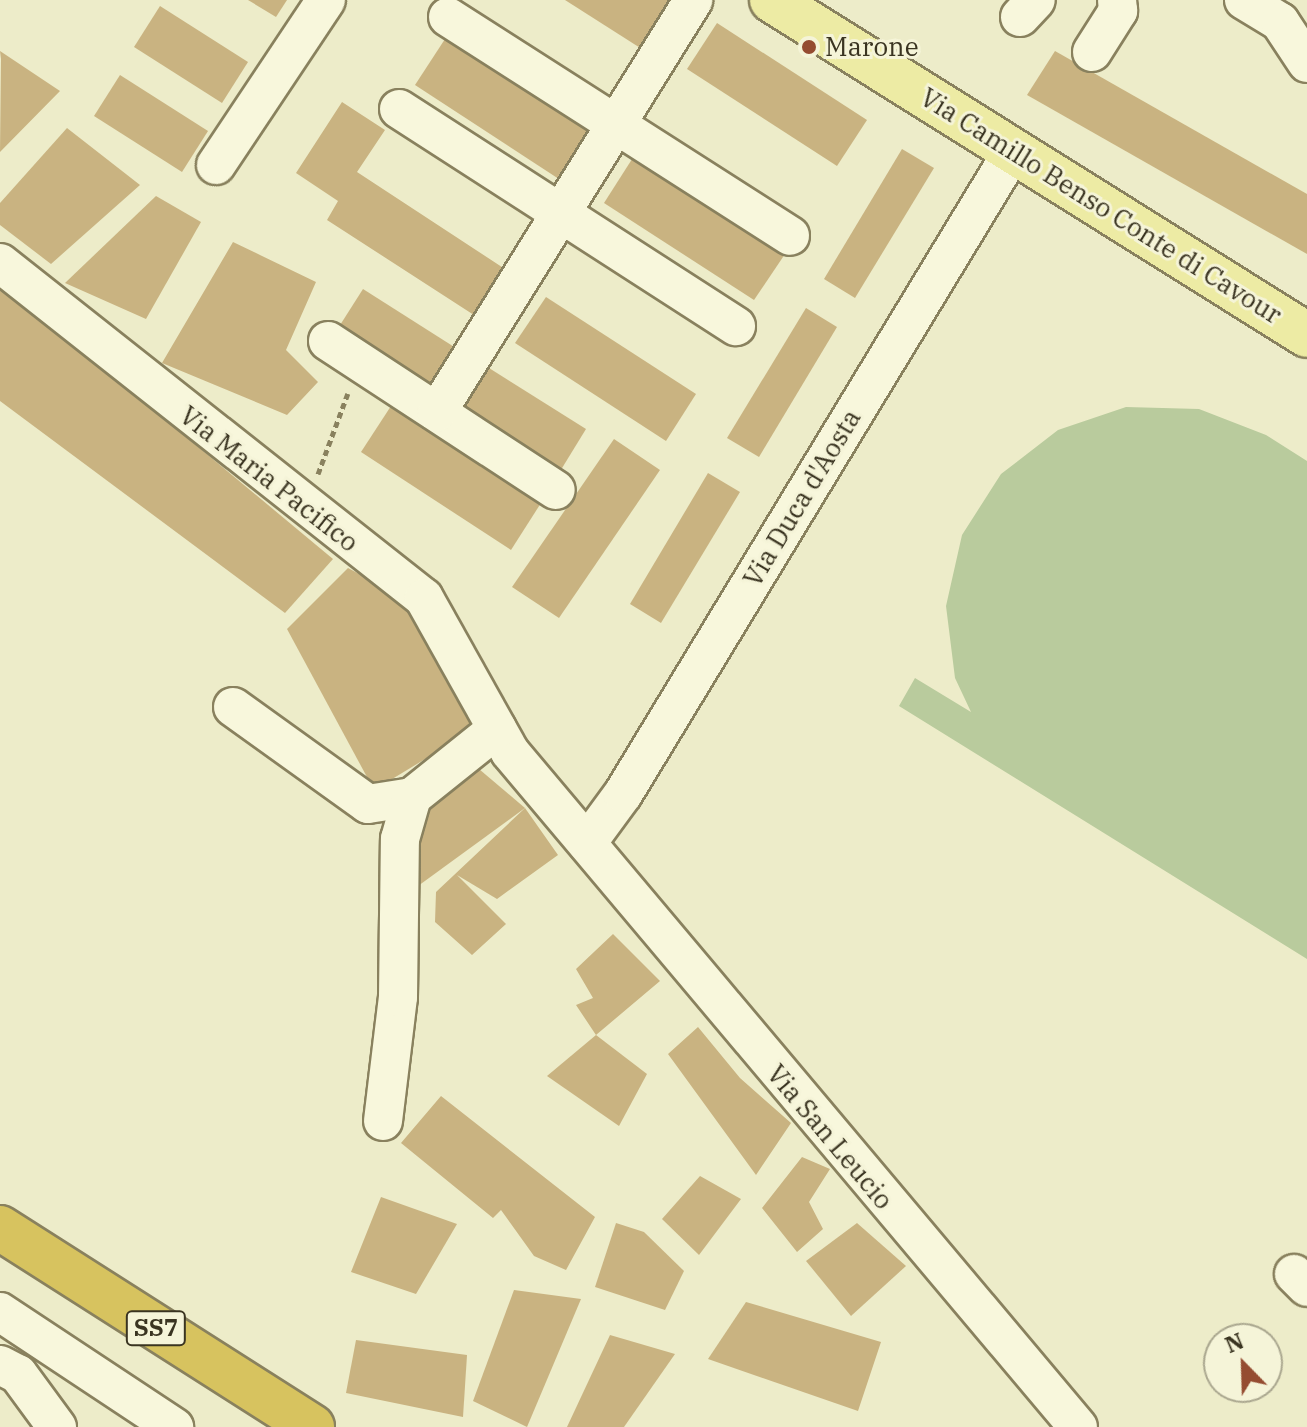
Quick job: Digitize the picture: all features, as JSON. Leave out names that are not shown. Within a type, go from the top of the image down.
[{"type":"highway","name":"SS7","points":[[261,1427],[176,1371],[0,1228],[312,1427]]},
{"type":"main road","name":"Via Camillo Benso Conte di Cavour","points":[[772,0],[1307,335]]},
{"type":"street","points":[[216,165],[326,0]]},
{"type":"street","points":[[437,412],[558,211],[693,0]]},
{"type":"street","points":[[1092,52],[1118,11],[1117,0]]},
{"type":"street","points":[[1244,0],[1280,22],[1307,63]]},
{"type":"street","points":[[448,17],[611,126],[790,236]]},
{"type":"street","points":[[399,109],[736,326]]},
{"type":"street","name":"Via Duca d'Aosta","points":[[587,843],[623,794],[1013,151]]},
{"type":"street","name":"Via Maria Pacifico","points":[[0,263],[304,508],[424,598],[497,729],[587,843]]},
{"type":"street","points":[[328,341],[556,490]]},
{"type":"street","points":[[233,707],[368,804],[412,797],[497,729]]},
{"type":"street","points":[[383,1121],[398,997],[400,839],[412,797]]},
{"type":"street","name":"Via San Leucio","points":[[587,843],[1078,1427]]},
{"type":"street","points":[[0,1312],[174,1427]]},
{"type":"street","points":[[0,1365],[18,1374],[57,1427]]},
{"type":"path","points":[[304,508],[360,361]]},
{"type":"green space","points":[[1126,407],[1199,409],[1266,435],[1307,461],[1307,959],[899,706],[915,678],[971,712],[955,678],[946,606],[962,535],[1001,474],[1058,430]]},
{"type":"building","points":[[248,0],[287,0],[276,17]]},
{"type":"building","points":[[565,0],[667,0],[675,5],[645,51]]},
{"type":"building","points":[[160,6],[248,62],[222,103],[134,47]]},
{"type":"building","points":[[717,23],[867,120],[837,166],[687,69]]},
{"type":"building","points":[[445,39],[595,136],[565,183],[415,85]]},
{"type":"building","points":[[0,51],[60,91],[0,152],[1,59]]},
{"type":"building","points":[[1055,51],[1307,194],[1307,254],[1027,95]]},
{"type":"building","points":[[120,75],[208,131],[182,172],[94,116]]},
{"type":"building","points":[[342,102],[385,130],[357,172],[508,271],[477,317],[327,220],[338,201],[296,173]]},
{"type":"building","points":[[67,128],[140,185],[51,264],[0,225],[0,203]]},
{"type":"building","points":[[902,149],[934,168],[855,298],[824,279]]},
{"type":"building","points":[[634,156],[785,254],[754,300],[604,203]]},
{"type":"building","points":[[156,196],[201,222],[146,319],[65,283]]},
{"type":"building","points":[[233,242],[316,282],[286,350],[318,382],[287,415],[162,363]]},
{"type":"building","points":[[0,282],[333,559],[285,613],[0,401]]},
{"type":"building","points":[[363,289],[459,350],[432,393],[335,333]]},
{"type":"building","points":[[546,297],[696,394],[666,441],[515,343]]},
{"type":"building","points":[[806,308],[837,327],[759,457],[727,438]]},
{"type":"building","points":[[489,368],[586,429],[559,473],[462,412]]},
{"type":"building","points":[[391,406],[541,503],[511,550],[361,452]]},
{"type":"building","points":[[614,439],[660,470],[559,618],[512,587]]},
{"type":"building","points":[[708,473],[740,492],[661,623],[630,604]]},
{"type":"building","points":[[348,568],[409,601],[478,727],[374,790],[287,629]]},
{"type":"building","points":[[479,769],[525,808],[418,886],[422,816]]},
{"type":"building","points":[[525,808],[558,855],[497,899],[457,875],[506,924],[472,955],[435,922],[436,892]]},
{"type":"building","points":[[613,934],[660,981],[596,1035],[576,1005],[593,998],[576,969]]},
{"type":"building","points":[[698,1027],[740,1078],[791,1123],[756,1175],[668,1054]]},
{"type":"building","points":[[596,1035],[647,1074],[619,1126],[547,1076]]},
{"type":"building","points":[[441,1096],[595,1217],[566,1270],[534,1256],[501,1210],[493,1218],[401,1143]]},
{"type":"building","points":[[802,1157],[830,1169],[809,1202],[823,1229],[797,1252],[762,1208]]},
{"type":"building","points":[[700,1176],[741,1199],[699,1255],[662,1219]]},
{"type":"building","points":[[381,1197],[457,1224],[416,1294],[351,1272]]},
{"type":"building","points":[[616,1223],[644,1232],[684,1271],[665,1310],[595,1287]]},
{"type":"building","points":[[857,1223],[906,1266],[851,1316],[806,1261]]},
{"type":"building","points":[[514,1290],[581,1299],[527,1427],[473,1401]]},
{"type":"building","points":[[746,1302],[881,1342],[858,1411],[708,1359]]},
{"type":"building","points":[[610,1335],[675,1354],[624,1427],[567,1427]]},
{"type":"building","points":[[356,1340],[467,1355],[463,1417],[346,1393]]},
{"type":"place","name":"Marone","points":[[809,47]]}]
